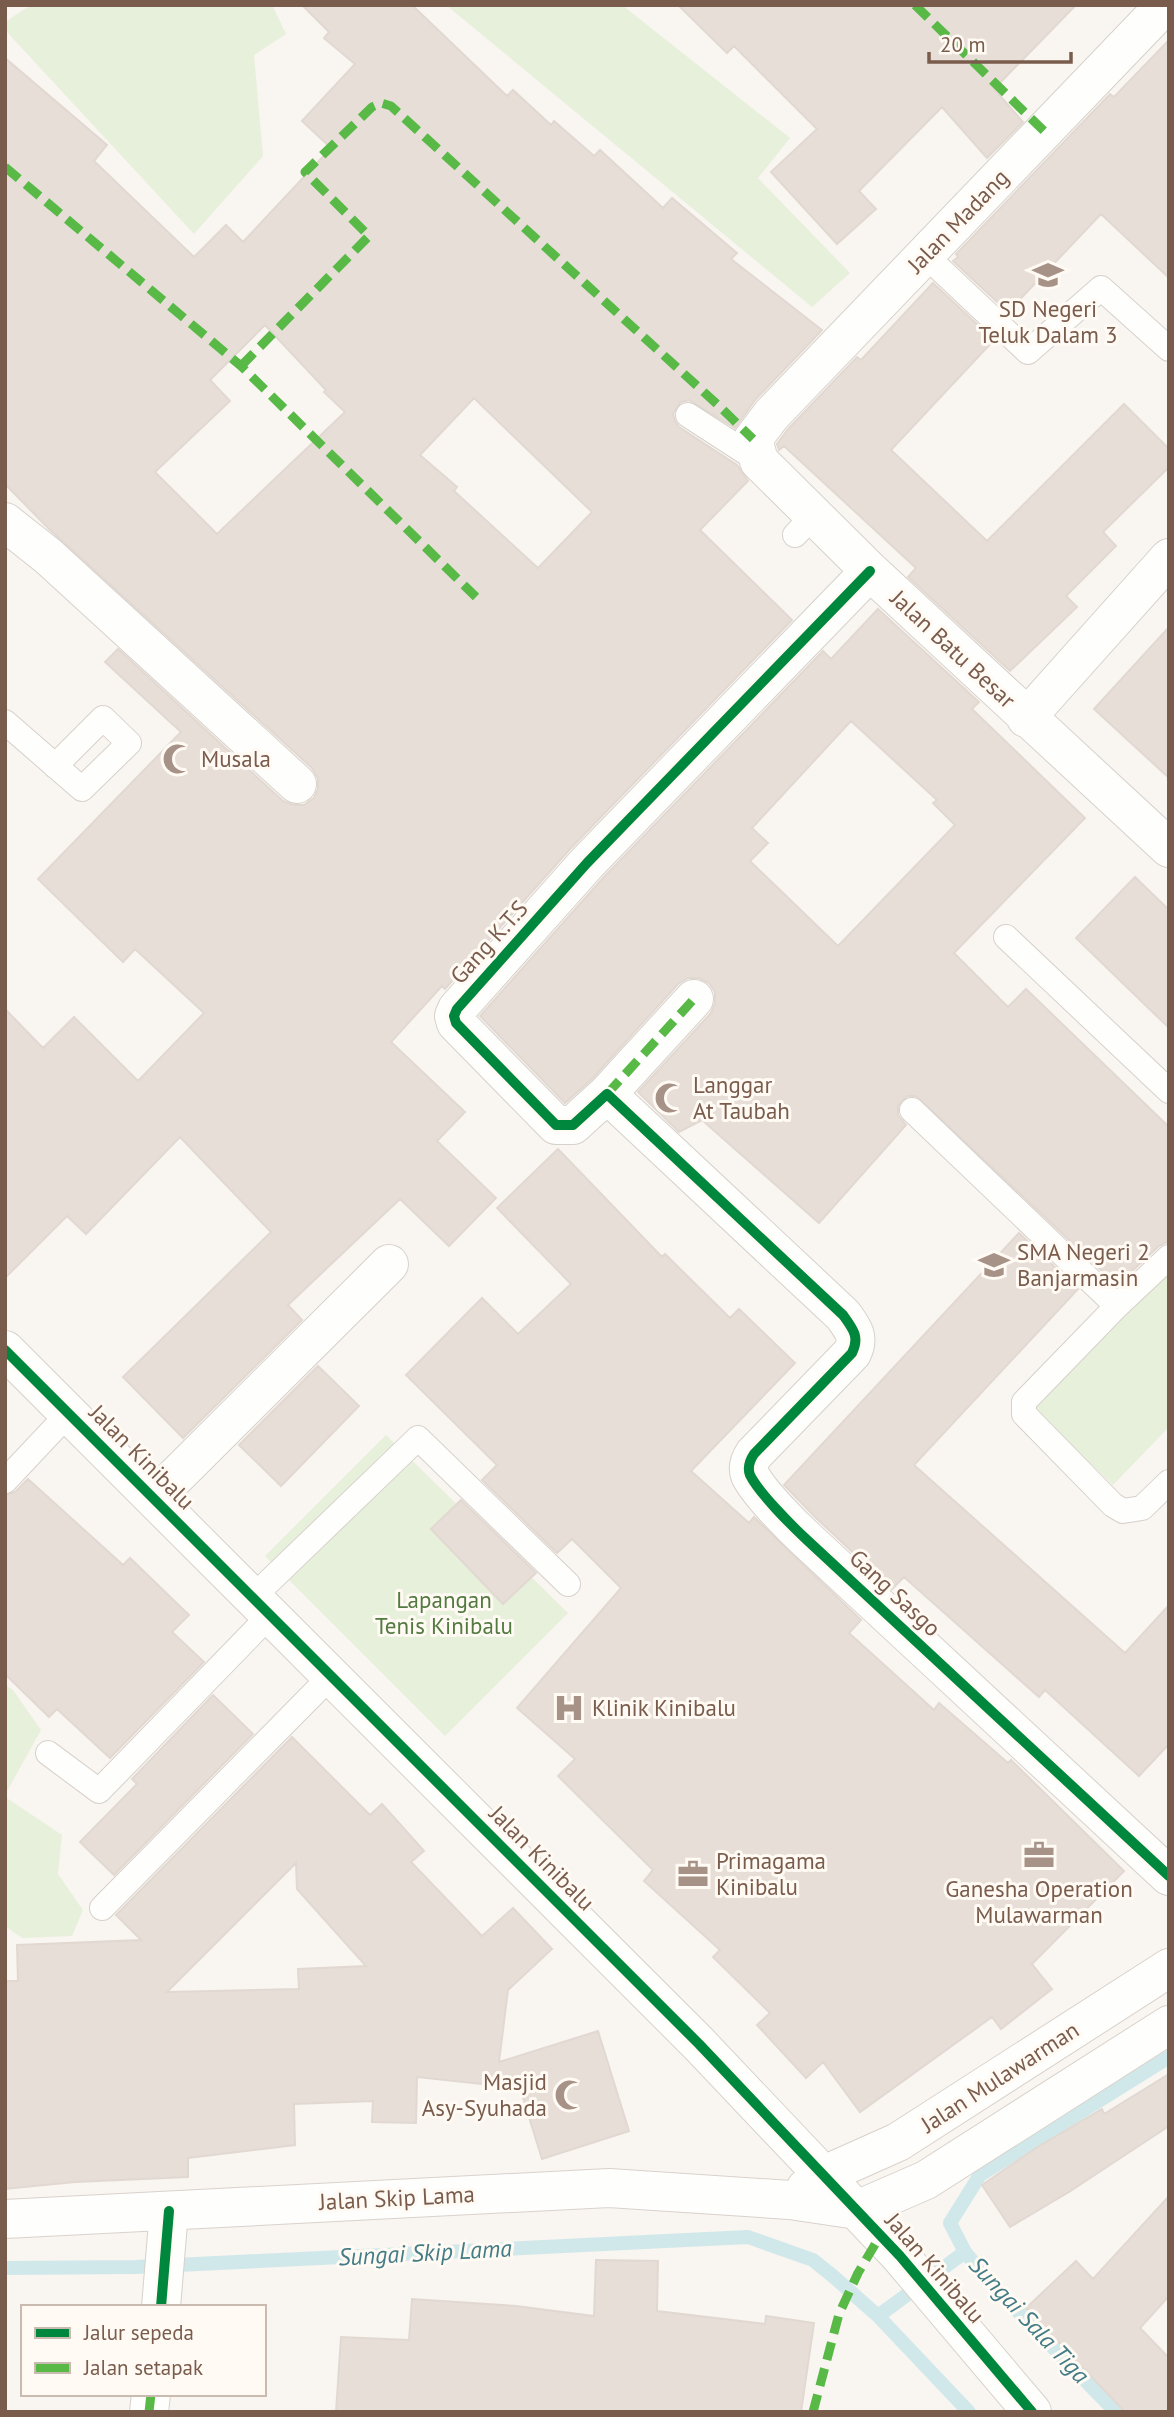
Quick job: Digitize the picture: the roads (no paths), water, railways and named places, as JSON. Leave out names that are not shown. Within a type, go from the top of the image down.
[{"type":"street","name":"Jalan Madang","points":[[756,450],[772,414],[1165,5]]},
{"type":"street","name":"Jalan Batu Besar","points":[[756,450],[804,525],[870,571],[1169,848]]},
{"type":"street","points":[[5,522],[48,556],[297,785]]},
{"type":"street","points":[[1027,718],[1169,558]]},
{"type":"street","name":"Gang K.T.S","points":[[694,999],[607,1094],[573,1125],[556,1125],[460,1030],[454,1016],[457,1009],[587,863],[870,571]]},
{"type":"street","name":"Gang Sasgo","points":[[607,1094],[844,1315],[856,1334],[852,1353],[754,1454],[749,1462],[750,1474],[785,1519],[1169,1875]]},
{"type":"street","points":[[154,1498],[389,1264]]},
{"type":"street","name":"Jalan Kinibalu","points":[[5,1350],[690,2034],[908,2266],[1032,2412]]},
{"type":"street","name":"Jalan Mulawarman","points":[[824,2175],[898,2142],[1169,1968]]},
{"type":"street","name":"Jalan Mulawarman","points":[[857,2210],[926,2180],[1169,2025]]},
{"type":"street","points":[[790,2200],[824,2175]]},
{"type":"street","name":"Jalan Skip Lama","points":[[5,2218],[168,2216],[609,2188],[790,2200],[857,2210]]},
{"type":"street","points":[[163,2294],[168,2216]]},
{"type":"lane","points":[[925,255],[1028,352],[1101,288],[1169,349]]},
{"type":"lane","points":[[688,415],[756,450]]},
{"type":"lane","points":[[10,736],[55,766]]},
{"type":"lane","points":[[1006,937],[1169,1091]]},
{"type":"lane","points":[[912,1110],[1117,1306]]},
{"type":"lane","points":[[1169,1258],[1117,1306],[1024,1402],[1024,1414],[1113,1505],[1123,1511],[1142,1508],[1169,1482]]},
{"type":"lane","points":[[5,1481],[69,1413]]},
{"type":"lane","points":[[48,1753],[99,1791],[261,1606],[418,1438],[568,1584]]},
{"type":"lane","points":[[102,1908],[331,1676]]},
{"type":"waterway","name":"Sungai Sala Tiga","points":[[1116,2412],[992,2285],[965,2252],[950,2223],[980,2175],[1169,2057]]},
{"type":"waterway","name":"Sungai Skip Lama","points":[[5,2268],[136,2267],[748,2237],[813,2260],[878,2316],[969,2412]]},
{"type":"waterway","name":"Sungai Sala Tiga","points":[[878,2316],[965,2252]]},
{"type":"place","name":"SD Negeri Teluk Dalam 3","points":[[1048,275]]},
{"type":"place","name":"Musala","points":[[178,759]]},
{"type":"place","name":"Langgar At Taubah","points":[[670,1098]]},
{"type":"place","name":"SMA Negeri 2 Banjarmasin","points":[[994,1265]]},
{"type":"place","name":"Klinik Kinibalu","points":[[569,1708]]},
{"type":"place","name":"Ganesha Operation Mulawarman","points":[[1039,1855]]},
{"type":"place","name":"Primagama Kinibalu","points":[[693,1874]]},
{"type":"place","name":"Masjid Asy-Syuhada","points":[[570,2095]]},
{"type":"park label","name":"Lapangan Tenis Kinibalu","points":[[444,1613]]}]
